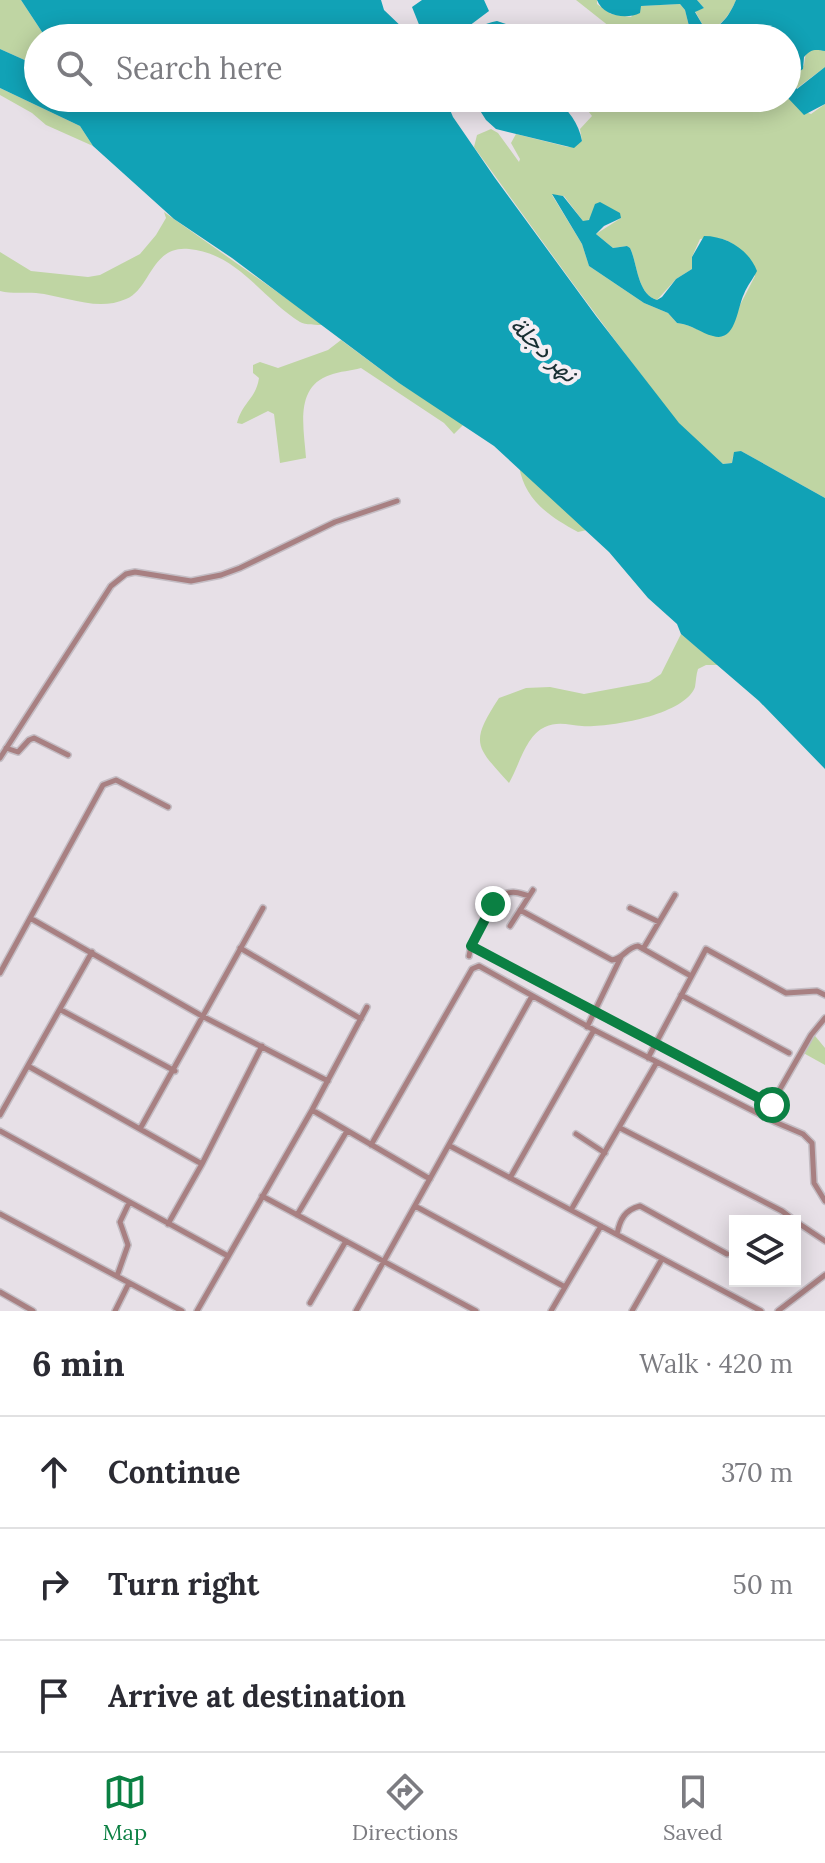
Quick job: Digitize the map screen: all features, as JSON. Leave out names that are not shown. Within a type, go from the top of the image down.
[{"type":"street","points":[[0,758],[111,586],[126,574],[135,572],[191,581],[221,575],[327,525],[397,501]]},
{"type":"street","points":[[6,748],[18,752],[34,738],[68,755]]},
{"type":"street","points":[[0,973],[103,785],[116,780],[168,807]]},
{"type":"street","points":[[469,956],[471,946],[496,900],[511,892],[531,893],[510,926]]},
{"type":"street","points":[[643,949],[675,895]]},
{"type":"street","points":[[140,1129],[263,908]]},
{"type":"street","points":[[630,908],[659,922]]},
{"type":"street","points":[[520,910],[609,958],[616,960],[634,946],[691,976]]},
{"type":"street","points":[[30,918],[202,1016],[328,1081]]},
{"type":"street","points":[[471,946],[772,1105]]},
{"type":"street","points":[[240,948],[361,1019]]},
{"type":"street","points":[[648,1058],[706,949],[786,993],[817,991],[825,995]]},
{"type":"street","points":[[0,1115],[92,952]]},
{"type":"street","points":[[587,1027],[621,956]]},
{"type":"street","points":[[371,1145],[473,968],[479,966],[587,1027],[809,1138],[813,1149],[814,1183],[825,1201]]},
{"type":"street","points":[[681,995],[789,1053]]},
{"type":"street","points":[[356,1311],[532,996]]},
{"type":"street","points":[[197,1311],[367,1007]]},
{"type":"street","points":[[61,1010],[175,1071]]},
{"type":"street","points":[[764,1117],[811,1035],[825,1018]]},
{"type":"street","points":[[510,1178],[594,1030]]},
{"type":"street","points":[[168,1224],[262,1046]]},
{"type":"street","points":[[571,1210],[657,1062]]},
{"type":"street","points":[[28,1066],[202,1164]]},
{"type":"street","points":[[312,1110],[430,1179]]},
{"type":"street","points":[[620,1128],[787,1215]]},
{"type":"street","points":[[0,1131],[228,1256]]},
{"type":"street","points":[[297,1215],[347,1131]]},
{"type":"street","points":[[576,1134],[605,1153]]},
{"type":"street","points":[[450,1146],[761,1311]]},
{"type":"street","points":[[262,1196],[476,1311]]},
{"type":"street","points":[[117,1276],[128,1249],[120,1222],[129,1203]]},
{"type":"street","points":[[415,1206],[565,1287]]},
{"type":"street","points":[[617,1234],[620,1220],[632,1208],[640,1206],[727,1254]]},
{"type":"street","points":[[0,1214],[182,1311]]},
{"type":"street","points":[[801,1225],[825,1241]]},
{"type":"street","points":[[551,1311],[601,1226]]},
{"type":"street","points":[[310,1303],[346,1241]]},
{"type":"street","points":[[632,1311],[662,1259]]},
{"type":"street","points":[[778,1311],[825,1275]]},
{"type":"street","points":[[115,1311],[129,1283]]},
{"type":"street","points":[[0,1292],[33,1311]]},
{"type":"green space","points":[[0,0],[21,0],[37,24],[24,24],[24,60],[0,49]]},
{"type":"green space","points":[[576,0],[597,0],[597,4],[611,14],[631,17],[640,6],[680,4],[688,24],[606,24]]},
{"type":"green space","points":[[697,0],[736,0],[720,24],[702,24],[695,11],[704,8]]},
{"type":"green space","points":[[814,49],[825,51],[825,67],[801,85],[801,68],[806,52]]},
{"type":"green space","points":[[0,88],[24,99],[24,108],[0,95]]},
{"type":"green space","points":[[825,104],[825,498],[741,451],[733,456],[732,463],[723,464],[697,443],[653,391],[474,147],[477,135],[491,129],[498,133],[519,162],[511,143],[516,134],[568,147],[582,141],[580,129],[592,116],[589,112],[801,112],[801,109],[811,114]],"holes":[[[552,195],[564,196],[583,221],[593,216],[621,218],[596,234],[613,248],[630,248],[645,292],[657,300],[676,279],[692,269],[692,257],[700,239],[720,239],[735,246],[746,258],[755,276],[724,336],[677,323],[668,313],[644,303],[589,266],[582,244]]]},
{"type":"green space","points":[[51,112],[80,126],[93,146],[46,125],[32,113]]},
{"type":"green space","points":[[164,212],[324,325],[300,322],[235,268],[206,252],[189,249],[167,254],[134,294],[115,303],[93,304],[36,293],[0,291],[0,252],[31,271],[88,277],[100,275],[140,254],[166,218]]},
{"type":"green space","points":[[341,340],[399,383],[464,424],[454,434],[444,423],[361,368],[330,375],[311,389],[306,399],[303,422],[306,458],[280,463],[274,414],[268,411],[242,424],[237,423],[259,378],[253,373],[253,365],[260,362],[278,368],[328,350]]},
{"type":"green space","points":[[519,466],[587,530],[578,532],[540,506],[527,489]]},
{"type":"green space","points":[[681,634],[718,665],[698,669],[695,687],[677,705],[627,722],[545,727],[528,744],[509,783],[483,752],[480,735],[499,698],[526,688],[550,687],[584,694],[649,682],[661,674]]},
{"type":"green space","points":[[811,1031],[825,1048],[825,1065],[798,1050]]},
{"type":"water","points":[[21,0],[381,0],[384,10],[399,24],[37,24]]},
{"type":"water","points":[[422,0],[484,0],[489,11],[472,24],[419,24],[412,7]]},
{"type":"water","points":[[597,0],[697,0],[704,8],[695,12],[702,24],[688,24],[680,4],[641,6],[640,13],[622,16],[604,10]]},
{"type":"water","points":[[736,0],[825,0],[825,51],[813,50],[807,54],[803,69],[801,24],[720,24]]},
{"type":"water","points":[[0,49],[24,60],[24,99],[0,88]]},
{"type":"water","points":[[825,67],[825,104],[804,115],[801,112],[801,86]]},
{"type":"water","name":"نهر دجلة","points":[[51,112],[451,112],[596,316],[679,423],[723,464],[732,463],[734,452],[741,451],[825,498],[825,769],[759,701],[681,634],[677,624],[648,598],[609,552],[494,446],[399,383],[232,258],[174,219],[93,146],[80,126]]},
{"type":"water","points":[[481,112],[568,112],[582,141],[574,148],[496,129]]},
{"type":"water","points":[[552,194],[563,196],[583,221],[589,220],[595,204],[600,202],[620,213],[621,218],[604,226],[596,234],[613,248],[630,248],[645,292],[657,300],[676,279],[692,269],[692,257],[704,236],[721,239],[743,251],[757,271],[745,291],[731,329],[721,337],[677,323],[668,313],[644,303],[589,266],[582,244]]},
{"type":"route","points":[[493,904],[471,946],[772,1105]]}]
